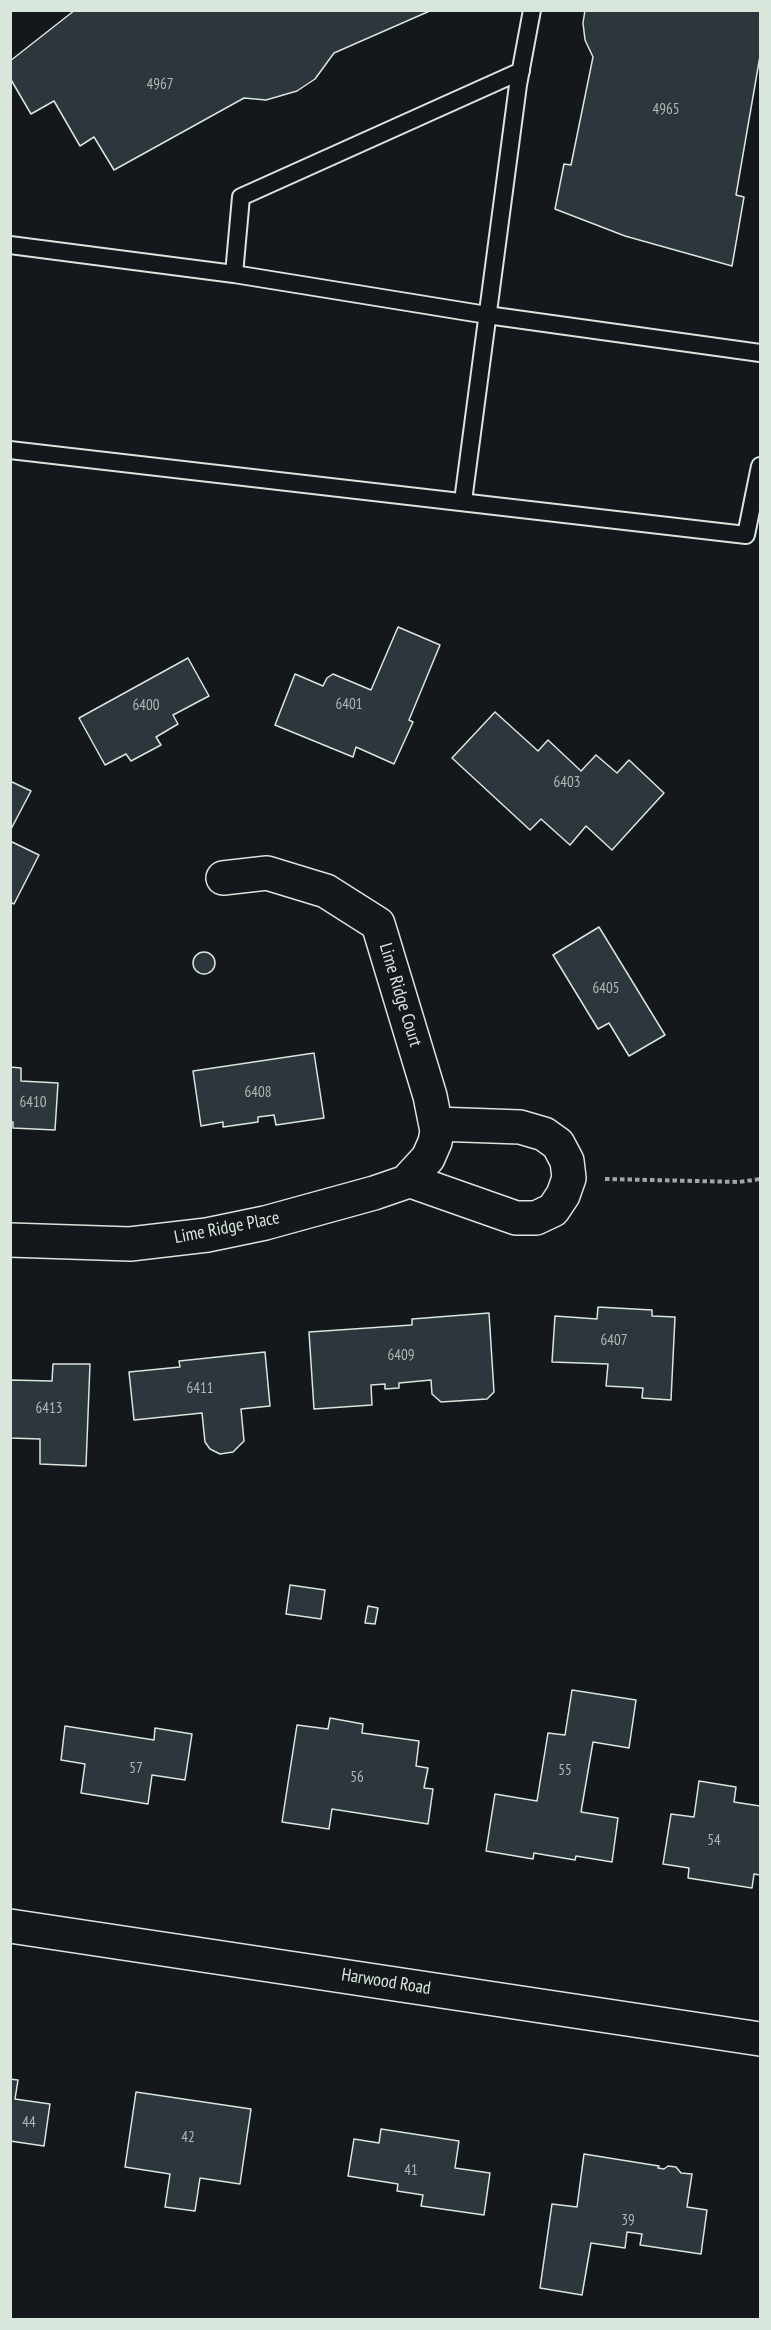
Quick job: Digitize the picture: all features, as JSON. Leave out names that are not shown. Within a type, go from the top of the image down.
[{"type":"street","name":"Lime Ridge Court","points":[[223,878],[267,873],[326,891],[378,924],[411,1028],[436,1124],[435,1142],[418,1169]]},
{"type":"street","points":[[418,1169],[516,1218],[536,1218],[553,1210],[563,1195],[569,1178],[567,1161],[558,1144],[544,1134],[519,1127],[436,1124]]},
{"type":"street","name":"Lime Ridge Place","points":[[10,1240],[130,1244],[207,1235],[265,1223],[375,1193],[418,1169]]},
{"type":"street","name":"Harwood Road","points":[[10,1926],[760,2039]]},
{"type":"lane","points":[[463,501],[521,71],[532,10]]},
{"type":"lane","points":[[234,274],[241,197],[521,71]]},
{"type":"lane","points":[[10,245],[234,274],[487,315],[760,353]]},
{"type":"lane","points":[[10,450],[746,535],[760,466]]},
{"type":"path","points":[[569,1178],[739,1182],[760,1179]]},
{"type":"building","points":[[75,10],[432,10],[334,53],[315,79],[297,91],[266,100],[244,98],[114,170],[94,137],[80,146],[54,101],[31,114],[10,78],[10,61]]},
{"type":"building","points":[[585,10],[760,10],[760,56],[736,195],[744,197],[732,266],[625,236],[555,209],[564,164],[571,165],[593,57],[585,40],[583,23]]},
{"type":"building","points":[[398,627],[440,645],[409,720],[413,722],[394,764],[356,747],[353,757],[275,725],[295,674],[323,686],[327,678],[333,674],[371,690]]},
{"type":"building","points":[[188,658],[209,696],[173,715],[178,724],[156,737],[161,745],[131,761],[126,754],[105,765],[79,718]]},
{"type":"building","points":[[495,712],[538,751],[548,740],[581,771],[596,755],[617,773],[629,760],[664,793],[612,850],[586,826],[570,845],[541,819],[530,830],[452,758]]},
{"type":"building","points":[[10,781],[31,791],[10,831]]},
{"type":"building","points":[[10,841],[39,855],[14,904],[10,902]]},
{"type":"building","points":[[599,927],[665,1035],[629,1056],[609,1023],[598,1029],[553,955]]},
{"type":"building","points":[[204,952],[212,955],[215,963],[212,971],[204,974],[196,971],[193,963],[196,955]]},
{"type":"building","points":[[314,1053],[324,1118],[276,1125],[274,1115],[258,1117],[258,1122],[223,1127],[223,1122],[201,1126],[193,1071]]},
{"type":"building","points":[[10,1067],[21,1068],[21,1081],[58,1083],[55,1130],[13,1128],[13,1122],[10,1122]]},
{"type":"building","points":[[598,1307],[652,1310],[652,1316],[675,1317],[671,1400],[642,1398],[643,1388],[606,1386],[608,1364],[552,1362],[555,1316],[597,1319]]},
{"type":"building","points":[[489,1313],[494,1392],[487,1399],[441,1402],[432,1394],[431,1380],[399,1383],[399,1388],[385,1389],[385,1384],[371,1385],[372,1405],[314,1409],[309,1332],[412,1325],[412,1319]]},
{"type":"building","points":[[265,1352],[270,1406],[241,1409],[244,1441],[233,1452],[220,1454],[210,1449],[205,1442],[202,1413],[134,1420],[129,1372],[180,1367],[179,1361]]},
{"type":"building","points":[[53,1364],[90,1364],[86,1466],[40,1464],[40,1439],[10,1438],[10,1380],[52,1381]]},
{"type":"building","points":[[290,1585],[325,1590],[321,1619],[286,1614]]},
{"type":"building","points":[[368,1606],[378,1608],[375,1624],[365,1623]]},
{"type":"building","points":[[572,1690],[636,1700],[629,1748],[593,1742],[581,1812],[618,1818],[612,1862],[576,1856],[575,1860],[534,1853],[533,1859],[486,1851],[495,1794],[537,1801],[548,1733],[565,1735]]},
{"type":"building","points":[[330,1718],[363,1724],[362,1733],[419,1741],[416,1766],[428,1768],[424,1788],[433,1789],[428,1824],[332,1809],[329,1829],[282,1822],[297,1725],[328,1729]]},
{"type":"building","points":[[65,1726],[154,1740],[155,1728],[192,1734],[185,1780],[152,1775],[148,1804],[81,1793],[85,1764],[61,1760]]},
{"type":"building","points":[[699,1781],[736,1787],[734,1802],[760,1806],[760,1875],[754,1874],[752,1888],[688,1878],[689,1868],[663,1864],[671,1814],[694,1817]]},
{"type":"building","points":[[10,2079],[18,2080],[15,2099],[50,2104],[44,2146],[10,2141]]},
{"type":"building","points":[[136,2092],[251,2109],[240,2184],[200,2178],[195,2211],[165,2207],[170,2174],[125,2167]]},
{"type":"building","points":[[381,2129],[459,2141],[455,2168],[490,2173],[484,2215],[421,2206],[423,2195],[397,2191],[398,2184],[348,2176],[354,2139],[379,2143]]},
{"type":"building","points":[[584,2154],[659,2166],[658,2168],[664,2169],[668,2166],[676,2167],[681,2173],[692,2174],[687,2207],[707,2210],[701,2254],[640,2245],[642,2234],[627,2232],[625,2248],[591,2243],[582,2295],[540,2288],[552,2204],[577,2207]]}]
